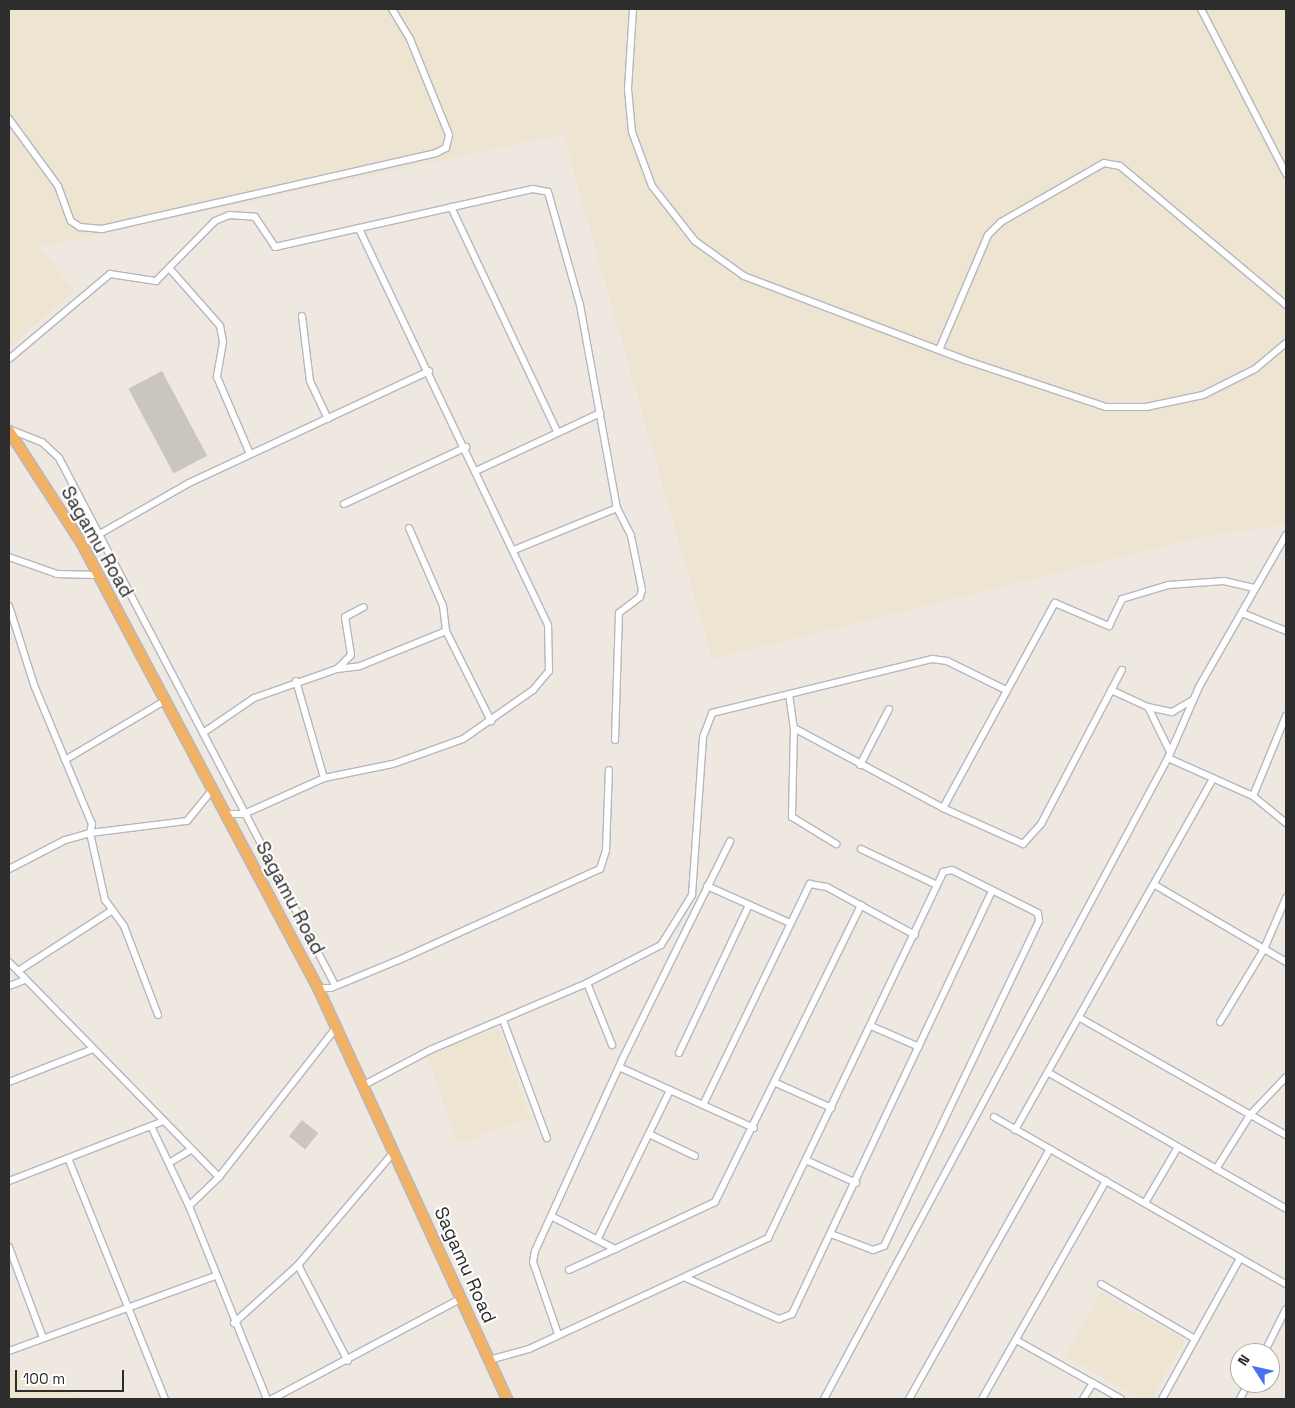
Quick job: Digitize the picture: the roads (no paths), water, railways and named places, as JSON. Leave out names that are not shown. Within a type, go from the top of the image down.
[{"type":"highway","name":"Sagamu Road","points":[[9,430],[82,544],[97,575],[214,788],[318,988],[395,1151],[460,1299],[507,1399]]},
{"type":"street","points":[[9,119],[58,186],[71,221],[80,227],[102,229],[436,153],[446,148],[449,135],[410,39],[392,9]]},
{"type":"street","points":[[633,9],[628,89],[632,132],[652,186],[695,241],[720,262],[753,280],[938,350],[1106,407],[1126,407],[1203,395],[1255,369],[1286,343]]},
{"type":"street","points":[[1201,9],[1286,174]]},
{"type":"street","points":[[938,350],[988,235],[1001,222],[1104,163],[1120,166],[1286,305]]},
{"type":"street","points":[[9,358],[110,274],[156,281],[170,269],[215,220],[229,215],[255,217],[275,247],[534,190],[548,192],[580,305],[617,508],[636,553],[642,594],[619,613],[615,740]]},
{"type":"street","points":[[451,207],[557,431]]},
{"type":"street","points":[[227,814],[244,814],[324,778],[411,758],[463,739],[491,721],[541,683],[551,659],[548,626],[478,470],[359,228]]},
{"type":"street","points":[[170,269],[220,326],[223,342],[217,377],[250,454]]},
{"type":"street","points":[[302,316],[310,381],[328,419]]},
{"type":"street","points":[[82,544],[99,539],[189,484],[428,371]]},
{"type":"street","points":[[478,470],[557,431],[600,413]]},
{"type":"street","points":[[9,430],[42,442],[59,458],[99,539],[335,985]]},
{"type":"street","points":[[344,504],[466,448]]},
{"type":"street","points":[[514,550],[617,508]]},
{"type":"street","points":[[409,528],[443,606],[446,631],[491,721]]},
{"type":"street","points":[[824,1399],[1169,755],[1192,700],[1242,614],[1254,588],[1286,535]]},
{"type":"street","points":[[10,559],[57,574],[97,575]]},
{"type":"street","points":[[943,808],[1004,690],[1054,603],[1109,626],[1122,599],[1168,585],[1224,581],[1254,588]]},
{"type":"street","points":[[9,606],[65,760],[89,809],[90,833],[111,911],[124,926],[158,1015]]},
{"type":"street","points":[[337,669],[351,655],[345,617],[364,607]]},
{"type":"street","points":[[1242,614],[1286,631]]},
{"type":"street","points":[[203,733],[245,703],[296,681],[337,669],[360,666],[446,631]]},
{"type":"street","points":[[364,1085],[430,1050],[587,983],[661,944],[692,895],[708,716],[932,659],[947,661],[1004,690]]},
{"type":"street","points":[[794,728],[860,765],[1017,844],[1028,842],[1122,670]]},
{"type":"street","points":[[296,681],[324,778]]},
{"type":"street","points":[[1111,690],[1148,707],[1172,712],[1192,700]]},
{"type":"street","points":[[789,694],[794,728],[792,817],[836,844]]},
{"type":"street","points":[[65,760],[166,700]]},
{"type":"street","points":[[1148,707],[1169,755],[1253,796],[1286,823]]},
{"type":"street","points":[[860,765],[889,708]]},
{"type":"street","points":[[1253,796],[1286,716]]},
{"type":"street","points":[[318,988],[335,985],[600,869],[606,850],[609,770]]},
{"type":"street","points":[[1015,1130],[1155,885],[1213,778]]},
{"type":"street","points":[[9,869],[65,840],[90,833],[187,821],[214,788]]},
{"type":"street","points":[[558,1334],[533,1262],[551,1216],[619,1067],[730,841]]},
{"type":"street","points":[[861,849],[937,885]]},
{"type":"street","points":[[489,1360],[529,1350],[558,1334],[686,1278],[768,1238],[808,1161],[937,885],[947,869],[1040,917],[944,1124],[881,1250],[830,1234]]},
{"type":"street","points":[[703,1105],[790,923],[812,882],[862,905],[915,935]]},
{"type":"street","points":[[1155,885],[1286,962]]},
{"type":"street","points":[[707,886],[790,923]]},
{"type":"street","points":[[686,1278],[785,1319],[796,1306],[856,1183],[992,891]]},
{"type":"street","points":[[1220,1022],[1264,949],[1286,898]]},
{"type":"street","points":[[679,1053],[750,905]]},
{"type":"street","points":[[570,1270],[715,1202],[754,1128],[862,905]]},
{"type":"street","points":[[18,971],[111,911]]},
{"type":"street","points":[[9,962],[161,1122],[219,1177]]},
{"type":"street","points":[[9,986],[25,980]]},
{"type":"street","points":[[587,983],[612,1045]]},
{"type":"street","points":[[1080,1018],[1286,1135]]},
{"type":"street","points":[[503,1020],[547,1138]]},
{"type":"street","points":[[872,1026],[919,1047]]},
{"type":"street","points":[[189,1206],[219,1177],[336,1028]]},
{"type":"street","points":[[9,1082],[93,1049]]},
{"type":"street","points":[[619,1067],[754,1128]]},
{"type":"street","points":[[1049,1073],[1286,1209]]},
{"type":"street","points":[[1216,1169],[1250,1115],[1286,1077]]},
{"type":"street","points":[[776,1083],[832,1108]]},
{"type":"street","points":[[597,1240],[670,1090]]},
{"type":"street","points":[[994,1117],[1286,1284]]},
{"type":"street","points":[[9,1181],[161,1122]]},
{"type":"street","points":[[151,1126],[189,1206],[215,1276],[267,1399]]},
{"type":"street","points":[[649,1134],[694,1156]]},
{"type":"street","points":[[1145,1203],[1178,1147]]},
{"type":"street","points":[[909,1399],[1050,1149]]},
{"type":"street","points":[[169,1163],[190,1151]]},
{"type":"street","points":[[234,1323],[298,1265],[395,1151]]},
{"type":"street","points":[[68,1158],[128,1299],[126,1306],[144,1338],[165,1399]]},
{"type":"street","points":[[808,1161],[856,1183]]},
{"type":"street","points":[[982,1399],[1106,1181]]},
{"type":"street","points":[[551,1216],[615,1249]]},
{"type":"street","points":[[9,1247],[43,1338]]},
{"type":"street","points":[[1162,1399],[1240,1258]]},
{"type":"street","points":[[298,1265],[348,1361]]},
{"type":"street","points":[[9,1351],[126,1306],[215,1276]]},
{"type":"street","points":[[1101,1284],[1195,1340]]},
{"type":"street","points":[[272,1399],[348,1361],[460,1299]]},
{"type":"street","points":[[1269,1343],[1286,1309]]},
{"type":"street","points":[[1016,1340],[1121,1399]]},
{"type":"street","points":[[1083,1399],[1093,1383]]}]
